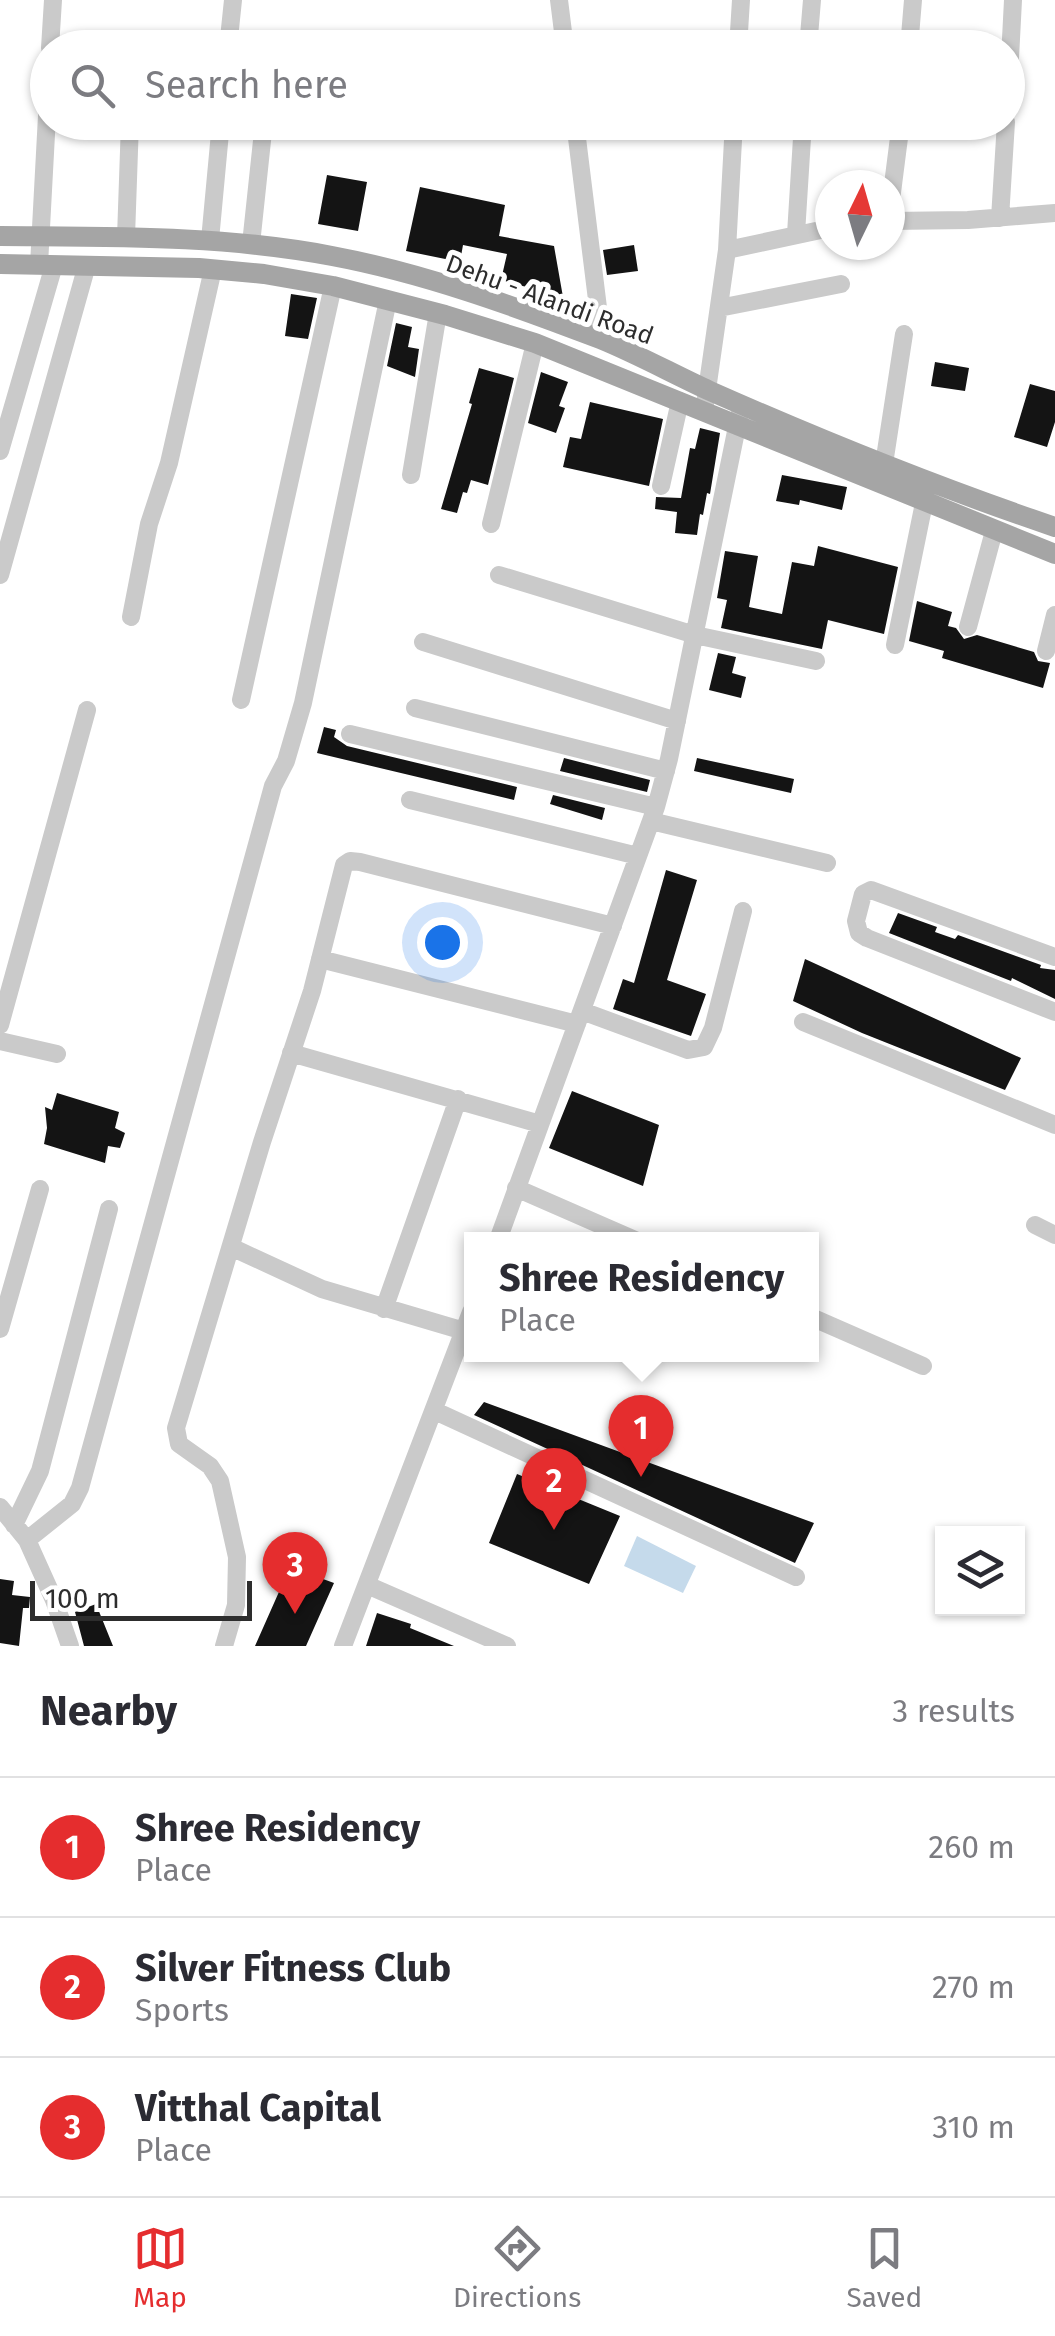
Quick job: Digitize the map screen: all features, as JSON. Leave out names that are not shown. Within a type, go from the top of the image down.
[{"type":"main road","name":"Dehu - Alandi Road","points":[[0,236],[126,237],[251,244],[336,256],[454,288],[602,340],[706,400],[882,475],[1055,527]]},
{"type":"main road","name":"Dehu - Alandi Road","points":[[0,264],[213,269],[333,286],[438,313],[535,344],[680,401],[706,400]]},
{"type":"main road","name":"Dehu - Alandi Road","points":[[882,475],[924,503],[1055,554]]},
{"type":"street","points":[[51,30],[53,0]]},
{"type":"street","points":[[230,30],[233,0]]},
{"type":"street","points":[[559,0],[563,30]]},
{"type":"street","points":[[739,30],[741,0]]},
{"type":"street","points":[[810,30],[812,0]]},
{"type":"street","points":[[911,30],[914,0]]},
{"type":"street","points":[[1011,30],[1013,0]]},
{"type":"street","points":[[0,451],[46,265],[40,236],[46,140]]},
{"type":"street","points":[[126,237],[129,140]]},
{"type":"street","points":[[210,240],[219,140]]},
{"type":"street","points":[[251,244],[262,140]]},
{"type":"street","points":[[576,140],[602,340]]},
{"type":"street","points":[[706,400],[727,250],[733,140]]},
{"type":"street","points":[[796,234],[802,140]]},
{"type":"street","points":[[895,170],[899,140]]},
{"type":"street","points":[[1000,218],[1005,140]]},
{"type":"street","points":[[905,221],[1055,213]]},
{"type":"street","points":[[727,250],[815,231]]},
{"type":"street","points":[[0,575],[88,265]]},
{"type":"street","points":[[131,618],[149,524],[166,474],[213,269]]},
{"type":"street","points":[[720,308],[841,284]]},
{"type":"street","points":[[241,700],[333,286]]},
{"type":"street","points":[[26,1540],[72,1504],[80,1488],[273,786],[286,761],[303,703],[388,300]]},
{"type":"street","points":[[412,475],[438,313]]},
{"type":"street","points":[[882,475],[904,334]]},
{"type":"street","points":[[491,524],[535,344]]},
{"type":"street","points":[[661,486],[680,401]]},
{"type":"street","points":[[501,1232],[654,814],[677,722],[740,415]]},
{"type":"street","points":[[895,645],[924,503]]},
{"type":"street","points":[[968,627],[994,531]]},
{"type":"street","points":[[499,575],[695,635],[816,661]]},
{"type":"street","points":[[1046,651],[1055,616]]},
{"type":"street","points":[[423,642],[677,722]]},
{"type":"street","points":[[415,708],[666,771]]},
{"type":"street","points":[[0,1025],[88,710]]},
{"type":"street","points":[[350,734],[827,863]]},
{"type":"street","points":[[410,800],[638,856]]},
{"type":"street","points":[[224,1646],[236,1605],[237,1557],[220,1481],[210,1466],[179,1444],[176,1428],[292,1054],[344,865],[350,861],[612,926]]},
{"type":"street","points":[[1055,957],[871,890],[863,894],[856,921],[859,933],[867,938],[1055,1012]]},
{"type":"street","points":[[320,959],[579,1017],[688,1050],[704,1047],[713,1028],[743,911]]},
{"type":"street","points":[[803,1022],[1055,1126]]},
{"type":"street","points":[[0,1041],[57,1054]]},
{"type":"street","points":[[292,1054],[540,1124]]},
{"type":"street","points":[[384,1309],[458,1100]]},
{"type":"street","points":[[0,1329],[40,1188]]},
{"type":"street","points":[[516,1188],[616,1232]]},
{"type":"street","points":[[14,1525],[45,1454],[109,1209]]},
{"type":"street","points":[[1035,1226],[1055,1235]]},
{"type":"street","points":[[231,1247],[322,1289],[464,1330],[342,1646]]},
{"type":"street","points":[[819,1320],[923,1366]]},
{"type":"street","points":[[435,1411],[796,1577]]},
{"type":"street","points":[[0,1508],[26,1540],[54,1600],[65,1645]]},
{"type":"street","points":[[366,1584],[506,1646]]},
{"type":"water","points":[[637,1536],[696,1566],[683,1593],[624,1566]]},
{"type":"building","points":[[327,175],[367,182],[358,231],[318,224]]},
{"type":"building","points":[[420,187],[505,205],[499,236],[554,246],[563,297],[501,280],[507,254],[463,245],[460,262],[406,251]]},
{"type":"building","points":[[634,245],[638,271],[607,275],[603,250]]},
{"type":"building","points":[[291,294],[317,298],[308,339],[285,336]]},
{"type":"building","points":[[396,323],[412,327],[408,347],[419,349],[415,377],[387,366]]},
{"type":"building","points":[[935,362],[969,368],[965,391],[931,386]]},
{"type":"building","points":[[479,368],[514,378],[488,485],[471,480],[457,513],[441,509]]},
{"type":"building","points":[[541,372],[568,382],[559,406],[565,408],[556,433],[528,423]]},
{"type":"building","points":[[1030,384],[1055,391],[1055,422],[1047,447],[1014,437]]},
{"type":"building","points":[[590,402],[663,419],[649,486],[563,467],[570,437],[581,439]]},
{"type":"building","points":[[700,428],[720,433],[710,494],[707,493],[703,515],[700,514],[697,535],[675,533],[677,512],[655,509],[656,497],[681,498],[690,448],[695,449]]},
{"type":"building","points":[[782,475],[847,487],[842,510],[800,500],[799,505],[776,501]]},
{"type":"building","points":[[818,546],[898,567],[884,634],[828,620],[822,649],[721,628],[727,600],[717,598],[725,551],[758,556],[749,607],[782,614],[792,562],[814,566]]},
{"type":"building","points":[[917,601],[952,612],[948,626],[956,628],[964,639],[977,635],[1034,652],[1038,661],[1050,663],[1043,688],[942,658],[944,651],[909,641]]},
{"type":"building","points":[[718,653],[736,657],[732,673],[746,677],[741,698],[709,690]]},
{"type":"building","points":[[324,727],[336,730],[334,737],[347,746],[517,787],[514,800],[317,753]]},
{"type":"building","points":[[564,758],[650,780],[647,792],[560,771]]},
{"type":"building","points":[[697,758],[794,779],[791,793],[694,771]]},
{"type":"building","points":[[553,795],[605,808],[602,820],[550,804]]},
{"type":"building","points":[[666,870],[697,880],[667,980],[706,994],[691,1036],[613,1009],[623,979],[634,983]]},
{"type":"building","points":[[898,913],[937,927],[935,932],[955,939],[958,935],[1041,965],[1040,968],[1055,970],[1055,999],[1012,978],[1011,981],[889,933]]},
{"type":"building","points":[[805,959],[1021,1058],[1005,1090],[793,1001]]},
{"type":"building","points":[[572,1091],[659,1125],[643,1186],[549,1148]]},
{"type":"building","points":[[57,1093],[119,1112],[115,1128],[125,1133],[120,1148],[108,1146],[105,1163],[44,1144],[45,1107],[52,1110]]},
{"type":"building","points":[[484,1402],[814,1523],[795,1563],[474,1415]]},
{"type":"building","points":[[517,1474],[620,1516],[589,1584],[489,1543]]},
{"type":"building","points":[[290,1567],[334,1583],[306,1646],[255,1646]]},
{"type":"building","points":[[0,1579],[14,1581],[12,1595],[30,1597],[29,1608],[23,1608],[19,1646],[0,1643]]},
{"type":"building","points":[[96,1604],[113,1646],[84,1646],[75,1612]]},
{"type":"building","points":[[377,1613],[411,1624],[410,1628],[454,1646],[366,1646]]},
{"type":"place","name":"Shree Residency","points":[[641,1477]]},
{"type":"place","name":"Silver Fitness Club","points":[[554,1530]]},
{"type":"place","name":"Vitthal Capital","points":[[295,1614]]}]
